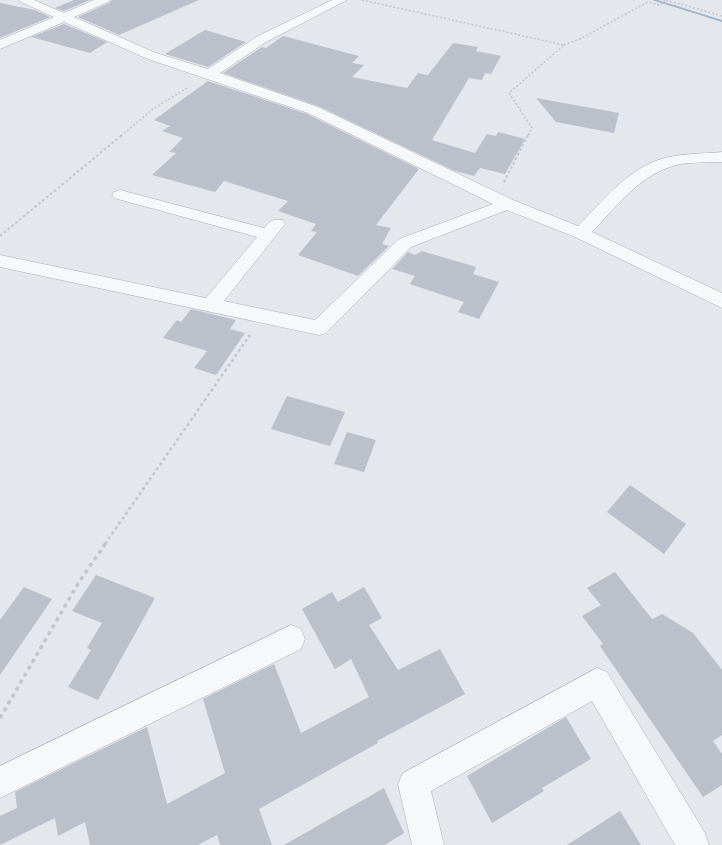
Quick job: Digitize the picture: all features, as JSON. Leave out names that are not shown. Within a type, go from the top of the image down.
[{"type":"street","points":[[25,0],[62,18],[152,56],[210,74],[312,110],[502,201],[581,233],[722,301]]},
{"type":"street","points":[[0,45],[104,0]]},
{"type":"street","points":[[210,74],[262,39],[341,0]]},
{"type":"street","points":[[581,233],[632,181],[661,165],[678,160],[722,157]]},
{"type":"street","points":[[120,195],[273,229],[211,305]]},
{"type":"street","points":[[0,261],[319,328],[404,244],[502,201]]},
{"type":"street","points":[[0,782],[291,639]]},
{"type":"street","points":[[428,845],[414,784],[597,682],[692,845]]},
{"type":"path","points":[[362,0],[564,45]]},
{"type":"path","points":[[502,201],[532,128],[509,93],[564,45],[582,38],[648,2],[659,5],[666,0],[722,16]]},
{"type":"path","points":[[0,236],[153,109],[210,74]]},
{"type":"path","points":[[0,718],[79,582],[263,316]]},
{"type":"building","points":[[74,0],[90,0],[64,11],[55,8]]},
{"type":"building","points":[[112,0],[199,0],[119,35],[78,17],[109,3]]},
{"type":"building","points":[[0,3],[35,10],[50,17],[0,38]]},
{"type":"building","points":[[64,24],[107,42],[90,53],[31,37]]},
{"type":"building","points":[[205,30],[246,42],[208,67],[165,54]]},
{"type":"building","points":[[283,36],[359,56],[352,63],[364,65],[352,77],[407,88],[418,73],[428,75],[453,43],[478,47],[476,51],[501,56],[491,74],[485,73],[482,80],[469,78],[432,140],[475,153],[487,134],[496,136],[498,132],[525,139],[505,174],[480,168],[474,176],[455,171],[318,106],[223,73],[262,47],[266,48]]},
{"type":"building","points":[[208,81],[307,114],[419,169],[376,225],[391,228],[382,244],[389,246],[358,276],[298,255],[317,232],[311,231],[316,224],[278,211],[288,201],[224,181],[215,192],[152,175],[176,153],[169,152],[183,138],[162,131],[170,126],[154,120]]},
{"type":"building","points":[[536,98],[619,113],[614,133],[556,122]]},
{"type":"building","points":[[422,251],[476,267],[473,274],[499,282],[479,319],[458,312],[464,302],[410,284],[415,276],[392,269],[408,252],[415,255]]},
{"type":"building","points":[[191,309],[236,320],[230,329],[245,333],[216,375],[194,368],[207,351],[163,338],[177,320],[181,322]]},
{"type":"building","points":[[287,396],[345,412],[330,446],[271,429]]},
{"type":"building","points":[[347,432],[376,440],[364,472],[334,464]]},
{"type":"building","points":[[630,485],[686,524],[664,554],[607,512]]},
{"type":"building","points":[[615,572],[652,619],[662,614],[693,633],[722,670],[722,735],[713,741],[722,754],[722,785],[703,797],[600,646],[603,644],[582,616],[601,605],[587,588]]},
{"type":"building","points":[[96,575],[155,598],[98,700],[68,687],[91,650],[87,648],[102,623],[72,611]]},
{"type":"building","points":[[24,587],[52,599],[0,675],[0,620]]},
{"type":"building","points":[[364,587],[382,618],[369,625],[398,670],[440,649],[465,694],[377,741],[378,743],[259,809],[272,845],[220,845],[217,835],[198,845],[90,845],[85,822],[58,836],[55,818],[0,845],[0,816],[17,808],[15,792],[147,727],[167,804],[225,773],[203,699],[274,664],[301,733],[369,697],[351,659],[335,669],[302,609],[332,592],[338,602]]},
{"type":"building","points":[[566,717],[591,759],[542,788],[544,791],[492,823],[467,776]]},
{"type":"building","points":[[384,788],[404,833],[385,845],[284,845]]},
{"type":"building","points":[[620,811],[641,845],[567,845]]},
{"type":"waterway","points":[[654,0],[722,21]]}]
